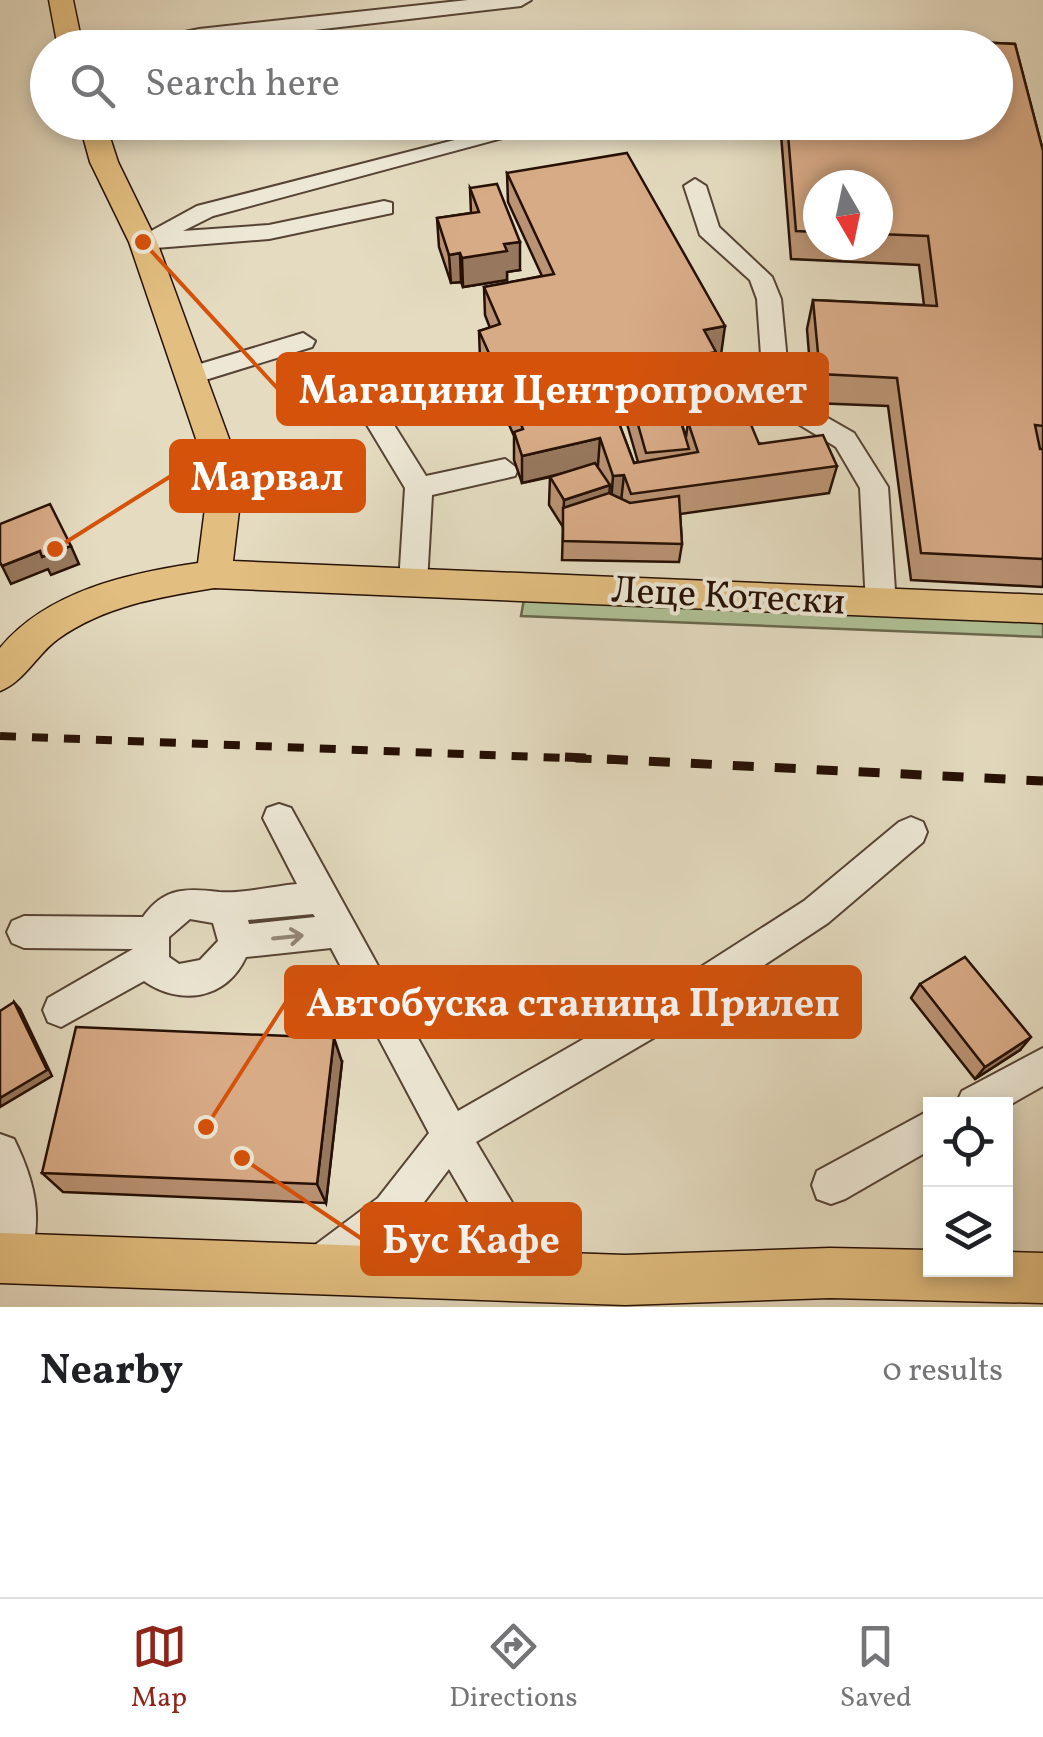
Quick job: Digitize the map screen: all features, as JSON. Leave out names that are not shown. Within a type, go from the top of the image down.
[{"type":"main road","points":[[61,0],[67,30]]},
{"type":"main road","points":[[97,140],[143,242],[226,477],[214,574]]},
{"type":"main road","name":"Леце Котески","points":[[1,673],[21,646],[92,602],[132,586],[214,574],[1043,609]]},
{"type":"main road","points":[[5,1258],[315,1270],[472,1291],[534,1277],[625,1298],[830,1273],[1043,1278]]},
{"type":"street","points":[[237,30],[521,0]]},
{"type":"street","points":[[143,242],[205,211],[482,140]]},
{"type":"street","points":[[695,186],[708,230],[718,243],[748,262],[769,299],[776,383],[796,411],[845,440],[874,486],[881,605]]},
{"type":"street","points":[[143,242],[269,232],[384,208]]},
{"type":"street","points":[[188,376],[303,341]]},
{"type":"street","points":[[413,583],[419,488],[368,405],[463,372]]},
{"type":"street","points":[[419,488],[505,469]]},
{"type":"street","points":[[279,818],[451,1136],[534,1277]]},
{"type":"street","points":[[315,1270],[392,1212],[451,1136],[642,1025],[816,912],[911,832]]},
{"type":"street","points":[[220,908],[322,897]]},
{"type":"street","points":[[61,1010],[150,946],[168,911],[180,904],[208,902],[220,908],[236,928],[236,942],[221,968],[193,981],[166,977],[150,946]]},
{"type":"street","points":[[24,932],[150,946]]},
{"type":"street","points":[[236,942],[340,932]]},
{"type":"street","points":[[987,1097],[1043,1066]]},
{"type":"street","points":[[831,1185],[923,1133]]},
{"type":"street","points":[[0,1153],[17,1188],[5,1258]]},
{"type":"green space","points":[[526,588],[1043,609],[1043,637],[521,616]]},
{"type":"building","points":[[1015,44],[1043,151],[1043,426],[1035,425],[1043,449],[1043,559],[921,553],[897,378],[820,374],[813,300],[937,306],[928,236],[893,235],[893,170],[803,170],[803,231],[796,231],[788,140],[1013,140]]},
{"type":"building","points":[[627,153],[725,326],[704,330],[716,352],[561,382],[578,417],[591,414],[587,402],[610,399],[634,463],[698,452],[688,422],[747,415],[759,444],[823,435],[837,466],[631,494],[624,475],[613,476],[600,438],[522,456],[514,432],[523,429],[479,331],[500,324],[484,287],[554,274],[507,173]]},
{"type":"building","points":[[497,184],[520,242],[504,244],[507,251],[462,258],[460,253],[449,255],[437,218],[479,212],[470,188]]},
{"type":"building","points":[[670,385],[689,449],[646,453],[628,389]]},
{"type":"building","points":[[595,463],[610,485],[564,500],[550,477]]},
{"type":"building","points":[[609,493],[630,503],[679,496],[682,544],[563,541],[563,508]]},
{"type":"building","points":[[50,504],[71,546],[42,557],[40,551],[2,566],[0,524]]},
{"type":"building","points":[[965,957],[1031,1037],[985,1067],[920,984]]},
{"type":"building","points":[[14,1002],[47,1070],[0,1098],[0,1011]]},
{"type":"building","points":[[76,1027],[334,1038],[317,1184],[42,1173]]},
{"type":"railway","points":[[0,736],[616,760]]},
{"type":"railway","points":[[565,757],[1043,781]]},
{"type":"place","name":"Магацини Центропромет","points":[[143,242]]},
{"type":"place","name":"Марвал","points":[[55,549]]},
{"type":"place","name":"Автобуска станица Прилеп","points":[[206,1127]]},
{"type":"place","name":"Бус Кафе","points":[[242,1158]]}]
